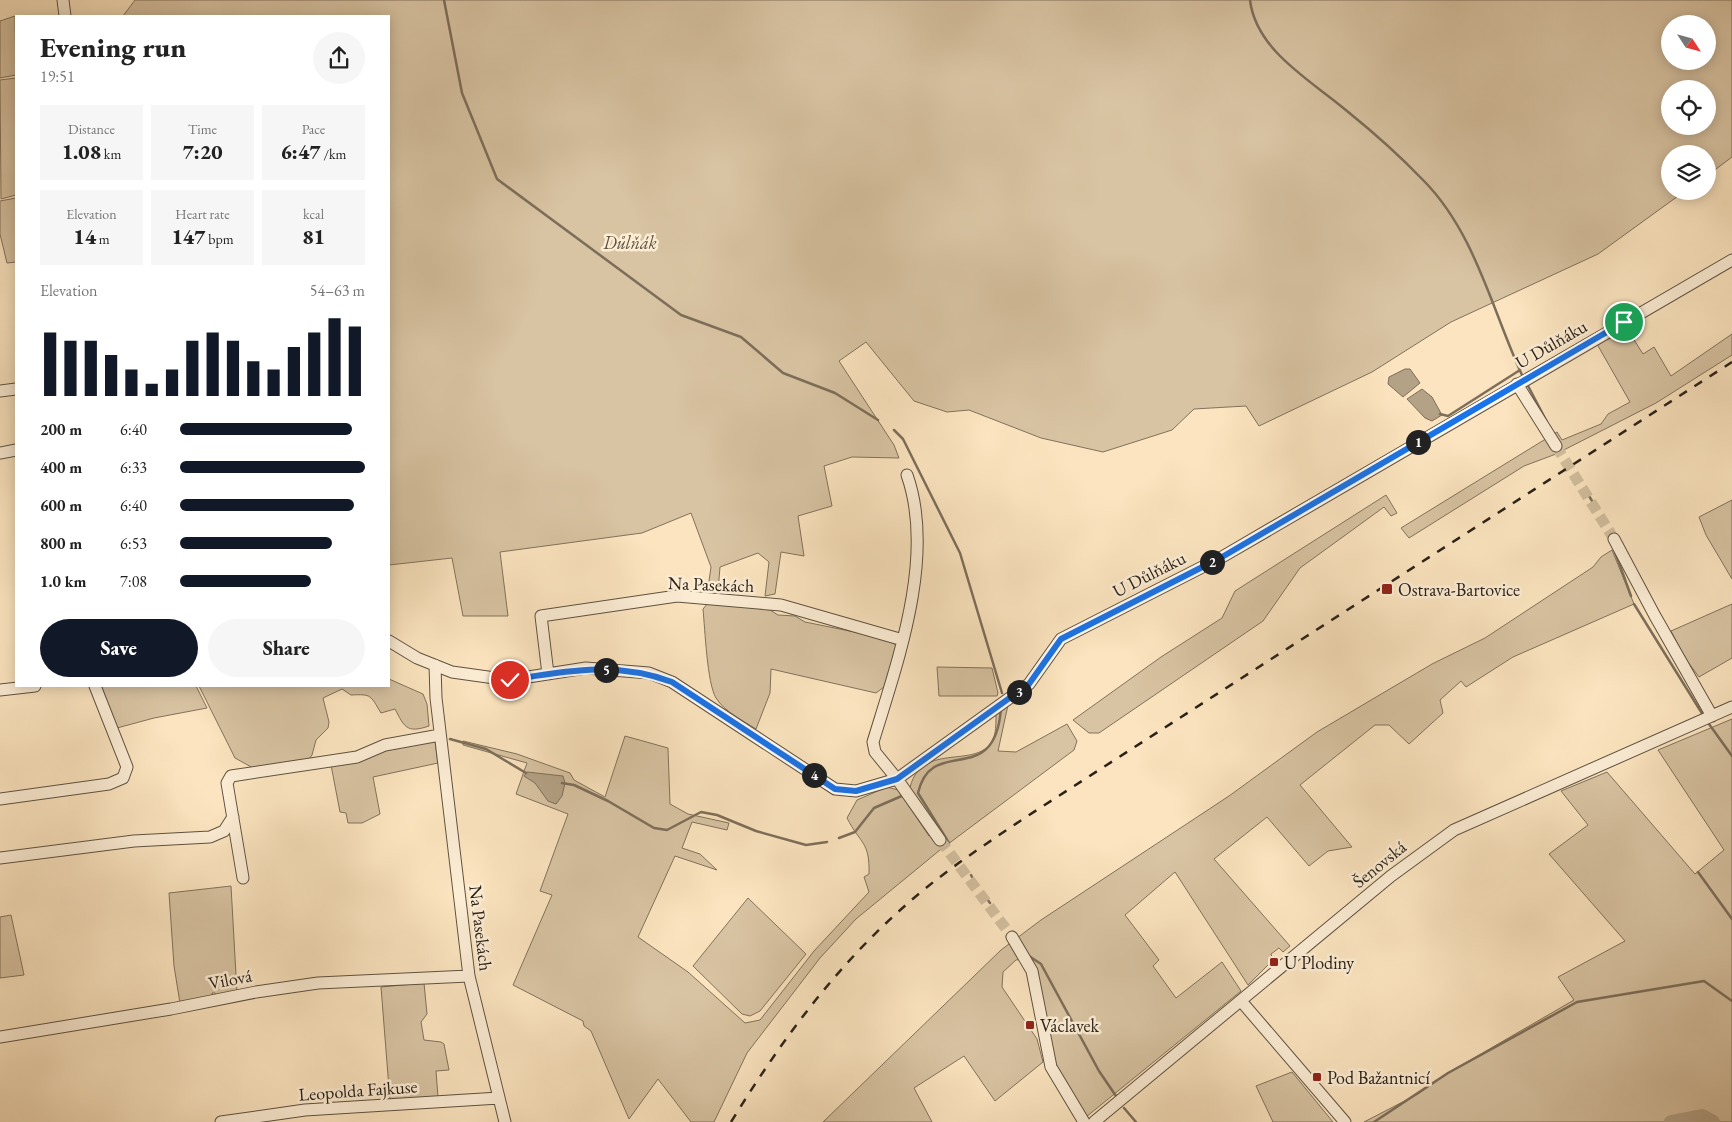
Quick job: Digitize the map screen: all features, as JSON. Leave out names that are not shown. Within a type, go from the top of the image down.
[{"type":"street","points":[[63,0],[65,15]]},
{"type":"street","name":"U Důlňáku","points":[[897,779],[1029,684],[1061,639],[1222,557],[1732,260]]},
{"type":"street","name":"U Důlňáku","points":[[1517,384],[1556,446]]},
{"type":"street","points":[[0,391],[15,389]]},
{"type":"street","points":[[0,453],[15,450]]},
{"type":"street","points":[[906,475],[912,492],[916,541],[913,593],[903,640],[873,742],[875,752],[897,779],[940,840]]},
{"type":"street","points":[[1614,539],[1712,716]]},
{"type":"street","name":"Na Pasekách","points":[[548,674],[541,616],[677,596],[781,605],[903,640]]},
{"type":"street","points":[[390,642],[452,672],[510,680],[586,668],[649,673],[672,682],[835,789],[856,791],[897,779]]},
{"type":"street","name":"Na Pasekách","points":[[435,665],[440,735],[469,976],[505,1122]]},
{"type":"street","points":[[0,690],[26,687]]},
{"type":"street","points":[[0,799],[109,784],[123,778],[127,768],[95,687]]},
{"type":"street","name":"Šenovská","points":[[1094,1122],[1391,876],[1454,830],[1732,707]]},
{"type":"street","points":[[243,878],[227,783],[231,776],[357,757],[385,745],[440,735]]},
{"type":"street","points":[[219,835],[228,827],[232,817]]},
{"type":"street","points":[[0,858],[134,841],[219,835],[232,839],[237,844]]},
{"type":"street","points":[[1012,937],[1032,971],[1051,1067],[1084,1122]]},
{"type":"street","name":"Vilová","points":[[0,1037],[171,1009],[256,992],[318,983],[469,976]]},
{"type":"street","points":[[1241,1001],[1345,1122]]},
{"type":"street","name":"Leopolda Fajkuse","points":[[221,1122],[305,1110],[499,1098]]},
{"type":"green space","name":"Důlňák","points":[[135,0],[1732,0],[1732,157],[1716,169],[1716,145],[1661,145],[1661,200],[1673,200],[1598,254],[1451,322],[1372,372],[1259,426],[1246,406],[1194,409],[1172,430],[1103,452],[1041,438],[969,410],[947,412],[914,401],[866,342],[839,361],[894,445],[899,458],[852,457],[824,466],[832,506],[798,516],[804,556],[781,552],[775,594],[765,596],[769,562],[758,553],[720,567],[718,591],[708,588],[711,567],[691,513],[642,533],[500,552],[508,616],[463,616],[452,558],[390,565],[390,15],[124,15]]},
{"type":"green space","points":[[15,16],[15,75],[0,78],[0,21]]},
{"type":"green space","points":[[15,78],[15,195],[1,199],[0,80]]},
{"type":"green space","points":[[15,198],[15,262],[7,263],[0,234],[0,201]]},
{"type":"green space","points":[[1626,327],[1643,354],[1654,347],[1671,376],[1732,334],[1732,355],[1656,403],[1556,454],[1524,466],[1409,538],[1401,528],[1557,432],[1562,440],[1601,424],[1608,414],[1630,402],[1597,344]]},
{"type":"green space","points":[[1386,495],[1397,513],[1391,516],[1384,507],[1300,568],[1263,621],[1099,733],[1089,733],[1073,720],[1161,657],[1222,618],[1235,591]]},
{"type":"green space","points":[[1732,500],[1732,579],[1706,535],[1699,517]]},
{"type":"green space","points":[[1612,550],[1634,604],[1513,657],[1466,687],[1461,681],[1440,700],[1443,713],[1409,744],[1389,725],[1375,725],[1300,785],[1352,847],[1328,851],[1309,866],[1267,817],[1214,859],[1290,946],[1283,952],[1279,948],[1271,954],[1273,960],[1248,985],[1175,872],[1125,915],[1159,960],[1153,966],[1176,998],[1222,962],[1241,991],[1086,1117],[1055,1065],[1031,958],[1016,960],[1003,972],[1002,987],[1037,1039],[1043,1062],[995,1101],[964,1056],[914,1088],[932,1122],[823,1122],[1001,950],[1041,920],[1229,796],[1317,732],[1432,664],[1485,638],[1593,567],[1601,557]]},
{"type":"green space","points":[[708,603],[770,610],[778,615],[795,616],[805,622],[889,639],[897,647],[884,687],[876,693],[771,669],[770,693],[756,729],[724,707],[713,691],[708,669],[703,609]]},
{"type":"green space","points":[[1732,604],[1732,658],[1699,677],[1685,658],[1671,631]]},
{"type":"green space","points":[[937,667],[992,668],[998,693],[997,696],[939,696]]},
{"type":"green space","points":[[390,679],[423,694],[427,704],[429,726],[411,729],[404,724],[395,709],[381,713],[370,697],[351,695],[342,689],[323,698],[329,722],[328,728],[316,740],[309,759],[253,768],[235,758],[200,687],[390,687]]},
{"type":"green space","points":[[101,687],[196,687],[207,708],[154,718],[117,728]]},
{"type":"green space","points":[[1008,705],[998,751],[1016,752],[1067,724],[1077,741],[1074,750],[940,850],[856,919],[820,958],[747,1053],[714,1122],[691,1122],[658,1079],[629,1119],[591,1031],[584,1026],[583,1021],[513,985],[552,895],[540,891],[568,814],[516,794],[527,763],[463,745],[463,741],[517,754],[570,773],[574,780],[605,797],[625,736],[668,748],[670,804],[688,814],[729,823],[727,830],[692,822],[682,848],[700,854],[717,870],[675,856],[638,937],[688,972],[745,1023],[760,1020],[814,951],[869,892],[864,877],[869,874],[868,855],[863,843],[847,818],[857,800],[887,787],[898,790],[929,836],[938,830],[909,792],[915,775],[925,765],[938,760],[966,756],[979,752],[989,746],[995,733],[996,714]]},
{"type":"green space","points":[[1732,719],[1732,1122],[1364,1122],[1418,1094],[1448,1073],[1574,1000],[1558,977],[1625,941],[1549,854],[1588,825],[1561,791],[1607,772],[1695,874],[1724,850],[1658,750]]},
{"type":"green space","points":[[435,741],[438,763],[373,777],[380,814],[362,823],[348,823],[346,813],[340,812],[331,765],[384,750]]},
{"type":"green space","points":[[231,886],[237,993],[217,996],[215,993],[212,993],[213,997],[180,1003],[174,966],[169,893]]},
{"type":"green space","points":[[748,898],[806,954],[760,1011],[750,1016],[742,1014],[693,966]]},
{"type":"green space","points":[[11,915],[24,975],[0,978],[0,917]]},
{"type":"green space","points":[[424,983],[427,1014],[421,1022],[424,1040],[444,1044],[449,1070],[436,1071],[438,1097],[390,1101],[381,987]]},
{"type":"green space","points":[[1292,1072],[1333,1122],[1273,1122],[1256,1086]]},
{"type":"shaded area","points":[[1405,369],[1410,369],[1420,383],[1403,397],[1388,384],[1389,377]]},
{"type":"shaded area","points":[[1422,389],[1432,397],[1442,415],[1432,421],[1425,418],[1407,399]]},
{"type":"shaded area","points":[[527,772],[563,776],[565,783],[562,796],[556,804],[548,801],[535,783],[524,776]]},
{"type":"waterway","points":[[444,0],[462,93],[497,179],[681,315],[741,337],[783,373],[835,393],[878,420]]},
{"type":"waterway","points":[[1250,0],[1254,18],[1274,50],[1386,144],[1423,180],[1441,201],[1469,247],[1522,375]]},
{"type":"waterway","points":[[1440,414],[1448,416],[1520,370]]},
{"type":"waterway","points":[[1526,382],[1547,422]]},
{"type":"waterway","points":[[894,430],[903,439],[960,553],[1002,693]]},
{"type":"waterway","points":[[1589,496],[1597,509]]},
{"type":"waterway","points":[[1615,552],[1631,596]]},
{"type":"waterway","points":[[1634,604],[1703,715]]},
{"type":"waterway","points":[[949,843],[918,793],[925,776],[936,766],[976,756],[987,748],[996,733],[1001,708]]},
{"type":"waterway","points":[[1709,724],[1732,756]]},
{"type":"waterway","points":[[450,739],[486,749],[526,773]]},
{"type":"waterway","points":[[562,783],[574,785],[608,801],[654,828],[667,830],[701,812],[717,815],[756,831],[806,845],[827,842]]},
{"type":"waterway","points":[[839,838],[855,832],[874,808],[904,795]]},
{"type":"waterway","points":[[1698,872],[1732,919]]},
{"type":"waterway","name":"U Důlňáku","points":[[984,895],[990,903]]},
{"type":"waterway","points":[[1029,956],[1041,964],[1099,1071],[1116,1096]]},
{"type":"waterway","points":[[1374,1122],[1448,1073],[1577,1002],[1704,981],[1732,1001]]},
{"type":"waterway","points":[[1124,1108],[1136,1122]]},
{"type":"waterway","points":[[1671,1122],[1702,1116],[1713,1122]]},
{"type":"tunnel","points":[[1556,446],[1614,539]]},
{"type":"tunnel","points":[[940,840],[1012,937]]},
{"type":"railway","points":[[731,1122],[769,1063],[833,979],[881,928],[949,870],[1023,819],[1732,362]]},
{"type":"place","name":"Ostrava-Bartovice","points":[[1387,589]]},
{"type":"place","name":"U Plodiny","points":[[1274,962]]},
{"type":"place","name":"Václavek","points":[[1030,1025]]},
{"type":"place","name":"Pod Bažantnicí","points":[[1317,1077]]},
{"type":"route","points":[[510,680],[586,668],[649,673],[672,682],[835,789],[856,791],[897,779],[1029,684],[1061,639],[1222,557],[1624,322]]}]
